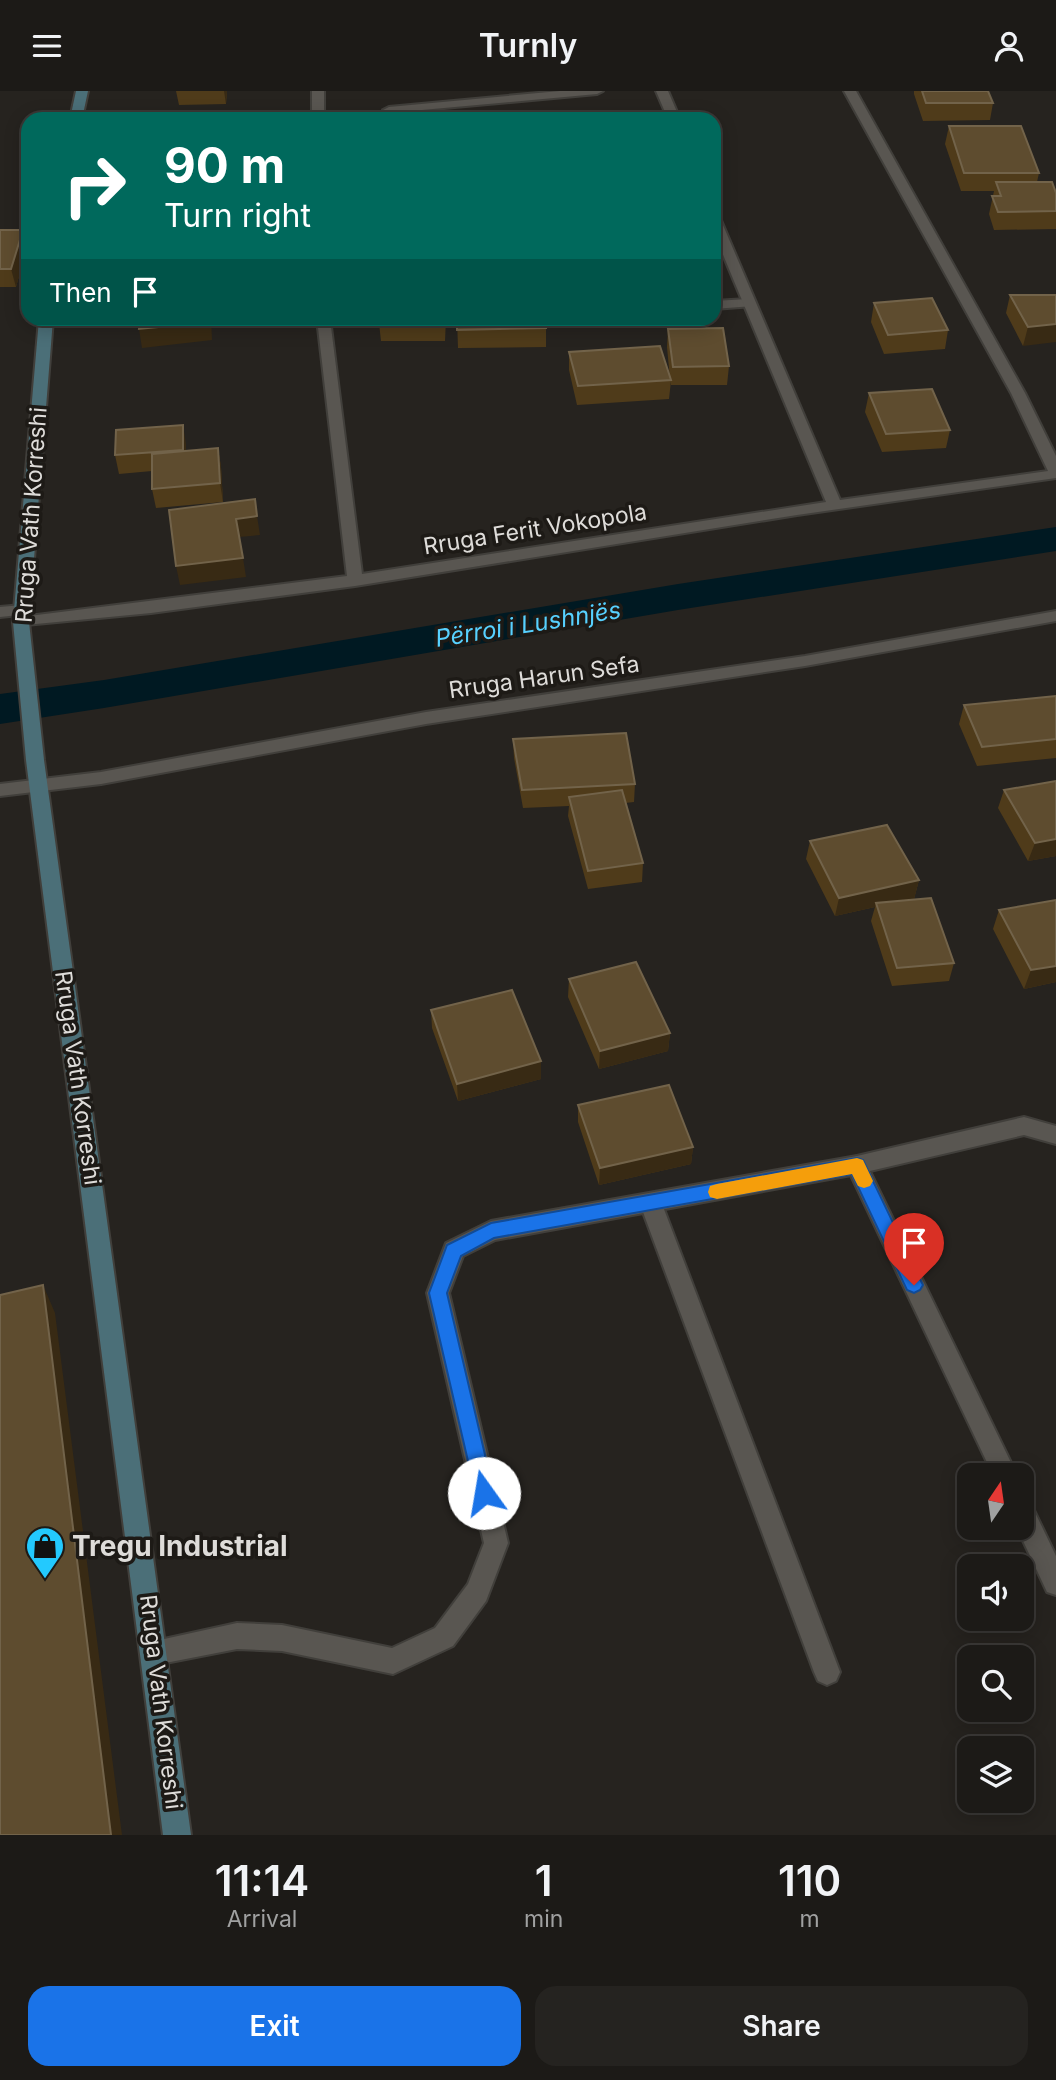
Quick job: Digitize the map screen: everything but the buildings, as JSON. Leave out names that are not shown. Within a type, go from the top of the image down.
[{"type":"main road","points":[[78,112],[82,91]]},
{"type":"main road","name":"Rruga Vath Korreshi","points":[[45,326],[21,616],[22,643],[35,760],[155,1652],[177,1835]]},
{"type":"street","points":[[318,91],[318,112]]},
{"type":"street","points":[[390,110],[597,91]]},
{"type":"street","points":[[662,91],[671,112]]},
{"type":"street","points":[[850,91],[1018,393],[1056,473]]},
{"type":"street","points":[[721,236],[834,503]]},
{"type":"street","points":[[721,305],[748,303]]},
{"type":"street","points":[[324,326],[355,581]]},
{"type":"street","name":"Rruga Ferit Vokopola","points":[[0,612],[21,616],[152,609],[355,581],[834,503],[1056,473]]},
{"type":"street","name":"Rruga Harun Sefa","points":[[0,790],[39,787],[426,718],[805,661],[1056,616]]},
{"type":"street","points":[[155,1652],[248,1636],[282,1638],[393,1661],[444,1637],[477,1592],[496,1543],[438,1293],[454,1250],[491,1231],[857,1165],[1024,1126],[1056,1135]]},
{"type":"street","points":[[857,1165],[999,1463]]},
{"type":"street","points":[[651,1204],[828,1672]]},
{"type":"street","points":[[1034,1537],[1056,1583]]},
{"type":"waterway","name":"Përroi i Lushnjës","points":[[0,709],[104,694],[678,597],[1056,539]]},
{"type":"slow traffic","points":[[717,1192],[857,1165],[864,1181]]},
{"type":"place","name":"Tregu Industrial","points":[[45,1580]]},
{"type":"route","points":[[484,1493],[438,1293],[454,1250],[491,1231],[857,1165],[914,1285]]}]
